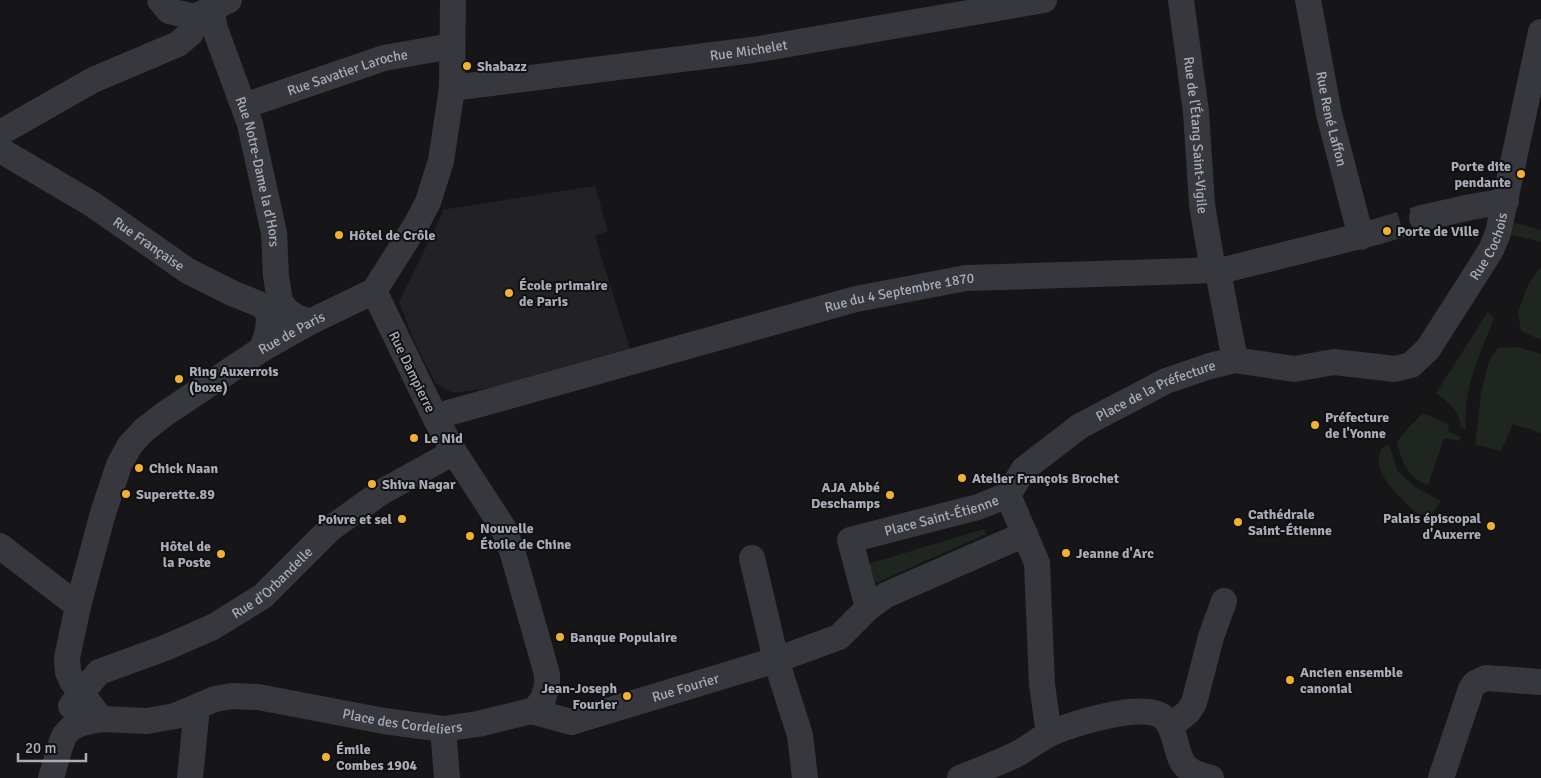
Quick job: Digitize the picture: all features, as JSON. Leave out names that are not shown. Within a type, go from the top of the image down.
[{"type":"street","points":[[160,0],[169,11],[211,8]]},
{"type":"street","points":[[374,291],[416,225],[428,202],[441,161],[452,88],[453,0]]},
{"type":"street","name":"Rue Michelet","points":[[452,88],[753,50],[1044,0]]},
{"type":"street","name":"Rue de l'Étang Saint-Vigile","points":[[1181,0],[1196,112],[1202,205],[1213,270],[1219,277],[1235,360]]},
{"type":"street","name":"Rue René Laffon","points":[[1308,0],[1329,114],[1368,235]]},
{"type":"street","points":[[0,133],[93,80],[178,44],[191,33],[211,8]]},
{"type":"street","name":"Rue Notre-Dame la d'Hors","points":[[211,8],[215,28],[250,124],[274,233],[276,276],[280,301],[296,317],[310,322]]},
{"type":"street","name":"Rue Cochois","points":[[1334,362],[1396,370],[1410,365],[1428,349],[1491,250],[1498,233],[1524,136],[1541,32]]},
{"type":"street","name":"Rue Savatier Laroche","points":[[244,106],[384,58],[452,46]]},
{"type":"street","name":"Rue Française","points":[[0,150],[92,204],[188,271],[266,309],[270,317],[262,349]]},
{"type":"street","points":[[1422,218],[1471,206],[1506,201]]},
{"type":"street","name":"Rue du 4 Septembre 1870","points":[[436,419],[448,413],[856,299],[966,278],[1213,270],[1368,235]]},
{"type":"street","name":"Rue de Paris","points":[[106,719],[81,694],[72,681],[68,672],[67,658],[78,606],[112,484],[119,465],[130,445],[144,430],[166,413],[262,349],[310,322],[374,291]]},
{"type":"street","name":"Rue Dampierre","points":[[374,291],[454,452],[504,529],[513,554],[547,674],[543,699],[537,707],[530,711]]},
{"type":"street","name":"Place de la Préfecture","points":[[1008,495],[1024,468],[1080,426],[1166,382],[1235,360],[1294,369],[1334,362]]},
{"type":"street","name":"Rue d'Orbandelle","points":[[32,778],[40,764],[54,729],[98,672],[164,648],[213,627],[263,596],[330,529],[380,493],[454,452]]},
{"type":"street","name":"Place Saint-Étienne","points":[[868,608],[850,540],[978,507],[1008,495],[1037,563],[1042,686],[1049,734]]},
{"type":"street","points":[[868,608],[886,595],[1025,534]]},
{"type":"street","points":[[0,546],[78,606]]},
{"type":"street","points":[[752,558],[776,660],[800,735],[805,778]]},
{"type":"street","points":[[1171,726],[1188,712],[1194,703],[1211,638],[1224,601]]},
{"type":"street","name":"Rue Fourier","points":[[530,711],[571,722],[776,660],[839,637],[868,608]]},
{"type":"street","points":[[105,669],[99,691],[106,719]]},
{"type":"street","points":[[1441,778],[1471,689],[1475,683],[1486,678],[1541,682]]},
{"type":"street","name":"Place des Cordeliers","points":[[51,778],[64,736],[71,728],[82,723],[106,719],[146,721],[175,716],[224,697],[258,697],[384,721],[443,729],[478,724],[530,711]]},
{"type":"street","points":[[190,778],[197,706]]},
{"type":"street","points":[[963,777],[1016,754],[1049,734],[1089,719],[1144,710],[1153,711],[1161,715],[1171,726],[1180,757],[1190,774]]},
{"type":"street","points":[[443,729],[447,778]]},
{"type":"shaded area","name":"École primaire de Paris","points":[[595,186],[608,231],[595,236],[630,349],[495,387],[453,393],[435,383],[415,343],[399,302],[443,212],[441,210]]},
{"type":"shaded area","points":[[1512,222],[1541,230],[1541,242],[1509,234]]},
{"type":"shaded area","points":[[1539,269],[1541,269],[1541,340],[1521,331],[1518,312],[1528,285]]},
{"type":"shaded area","points":[[1488,312],[1494,318],[1469,387],[1465,415],[1466,430],[1460,427],[1458,416],[1452,407],[1436,393]]},
{"type":"shaded area","points":[[1517,347],[1541,354],[1541,433],[1513,424],[1501,451],[1475,444],[1481,393],[1489,361],[1498,348]]},
{"type":"shaded area","points":[[1423,413],[1448,424],[1449,432],[1461,437],[1459,441],[1444,438],[1428,485],[1415,478],[1406,468],[1397,442]]},
{"type":"shaded area","points":[[1386,445],[1390,447],[1398,472],[1415,487],[1441,501],[1433,513],[1419,515],[1401,499],[1385,478],[1381,472],[1379,461],[1381,449]]},
{"type":"shaded area","points":[[984,529],[986,534],[876,583],[868,564]]},
{"type":"tunnel","points":[[1376,232],[1422,218]]},
{"type":"place","name":"Shabazz","points":[[467,66]]},
{"type":"place","name":"Porte dite pendante","points":[[1521,174]]},
{"type":"place","name":"Porte de Ville","points":[[1387,231]]},
{"type":"place","name":"Hôtel de Crôle","points":[[339,235]]},
{"type":"place","name":"École primaire de Paris","points":[[509,293]]},
{"type":"place","name":"Ring Auxerrois (boxe)","points":[[179,379]]},
{"type":"place","name":"Préfecture de l'Yonne","points":[[1315,425]]},
{"type":"place","name":"Le Nid","points":[[414,438]]},
{"type":"place","name":"Chick Naan","points":[[139,468]]},
{"type":"place","name":"Atelier François Brochet","points":[[962,478]]},
{"type":"place","name":"Shiva Nagar","points":[[372,484]]},
{"type":"place","name":"Superette.89","points":[[126,494]]},
{"type":"place","name":"AJA Abbé Deschamps","points":[[890,495]]},
{"type":"place","name":"Poivre et sel","points":[[402,519]]},
{"type":"place","name":"Cathédrale Saint-Étienne","points":[[1238,522]]},
{"type":"place","name":"Palais épiscopal d'Auxerre","points":[[1491,526]]},
{"type":"place","name":"Nouvelle Étoile de Chine","points":[[470,536]]},
{"type":"place","name":"Jeanne d'Arc","points":[[1066,553]]},
{"type":"place","name":"Hôtel de la Poste","points":[[221,554]]},
{"type":"place","name":"Banque Populaire","points":[[560,637]]},
{"type":"place","name":"Ancien ensemble canonial","points":[[1290,680]]},
{"type":"place","name":"Jean-Joseph Fourier","points":[[627,696]]},
{"type":"place","name":"Émile Combes 1904","points":[[326,757]]}]
